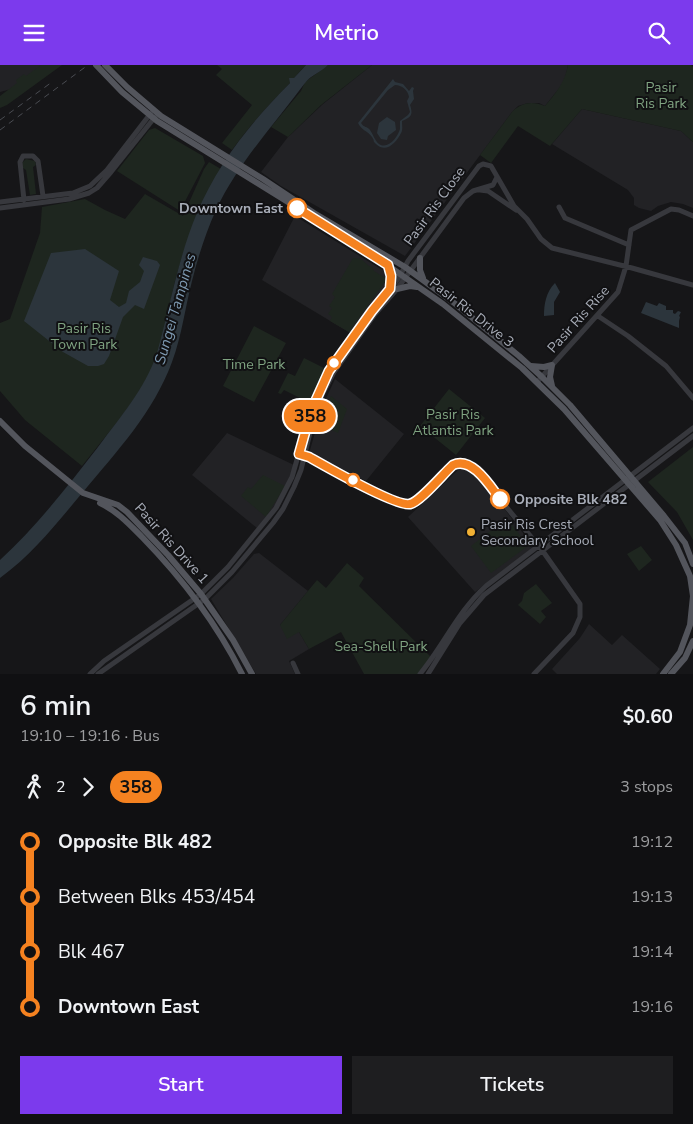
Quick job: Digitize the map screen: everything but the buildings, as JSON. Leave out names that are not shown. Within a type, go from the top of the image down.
[{"type":"main road","name":"Pasir Ris Drive 3","points":[[96,65],[122,92],[154,115],[314,213],[405,272],[421,288],[553,388],[570,405],[660,520],[683,557],[690,577],[693,596],[692,620],[680,652],[663,674]]},
{"type":"main road","name":"Pasir Ris Drive 3","points":[[105,65],[154,115]]},
{"type":"main road","name":"Pasir Ris Drive 3","points":[[241,169],[388,265],[425,281],[530,365],[564,409],[677,531],[685,543],[693,564]]},
{"type":"main road","points":[[420,258],[420,273],[425,281]]},
{"type":"main road","points":[[388,265],[391,276],[390,289]]},
{"type":"main road","points":[[397,289],[410,286],[421,288]]},
{"type":"main road","points":[[530,365],[544,367],[552,365],[550,377],[553,388]]},
{"type":"main road","name":"Pasir Ris Drive 1","points":[[0,422],[12,437],[83,494],[112,509],[159,555],[220,636],[242,674]]},
{"type":"main road","name":"Pasir Ris Drive 1","points":[[83,494],[118,505],[168,555],[203,596],[233,640],[252,674]]},
{"type":"main road","points":[[671,674],[685,658],[693,641]]},
{"type":"street","points":[[0,202],[78,192],[95,183],[154,115]]},
{"type":"street","points":[[0,208],[79,198],[97,188],[154,115]]},
{"type":"street","points":[[25,205],[20,162],[23,156],[33,156],[38,161],[43,197]]},
{"type":"street","name":"Pasir Ris Close","points":[[487,164],[491,166],[497,177],[493,185],[473,191],[464,198],[420,258],[405,272],[428,234],[478,165],[487,164]]},
{"type":"street","points":[[497,177],[514,206],[541,239],[552,249],[626,266],[693,285]]},
{"type":"street","points":[[478,189],[488,191],[522,215]]},
{"type":"street","points":[[498,199],[502,197],[504,191]]},
{"type":"street","points":[[559,207],[566,218],[629,245]]},
{"type":"street","name":"Pasir Ris Rise","points":[[540,379],[618,292],[626,266],[631,230],[671,209],[693,216]]},
{"type":"street","points":[[428,234],[434,239]]},
{"type":"street","points":[[98,674],[203,596],[276,508],[292,478],[315,412],[330,378],[375,314],[397,289],[405,272]]},
{"type":"street","points":[[301,454],[311,411],[329,371],[372,311],[405,272]]},
{"type":"street","points":[[599,315],[619,328],[666,366],[693,398]]},
{"type":"street","points":[[629,481],[693,428]]},
{"type":"street","points":[[420,674],[459,616],[476,595],[629,481],[693,436]]},
{"type":"street","points":[[301,454],[402,504],[412,504],[453,465],[460,462],[468,464],[482,477],[541,548],[580,604],[580,617],[573,633],[535,674]]},
{"type":"street","points":[[428,674],[460,623],[480,599],[541,548]]},
{"type":"street","points":[[90,674],[104,661],[196,602]]},
{"type":"street","points":[[293,663],[298,674]]},
{"type":"shaded area","points":[[0,65],[44,65],[11,89],[0,92]]},
{"type":"shaded area","name":"Downtown East","points":[[372,65],[568,65],[565,79],[545,106],[539,103],[528,103],[518,106],[512,112],[405,256],[281,186],[261,172],[288,137],[323,104]]},
{"type":"shaded area","points":[[582,109],[681,131],[693,142],[693,208],[671,202],[658,206],[651,211],[639,208],[634,205],[634,198],[628,190],[552,144]]},
{"type":"shaded area","points":[[295,216],[392,276],[352,334],[262,280]]},
{"type":"shaded area","points":[[335,379],[404,434],[366,481],[312,454],[310,450],[323,405]]},
{"type":"shaded area","points":[[227,433],[294,465],[283,495],[257,528],[192,475]]},
{"type":"shaded area","name":"Pasir Ris Crest Secondary School","points":[[465,467],[475,471],[533,546],[475,592],[408,517],[458,470]]},
{"type":"shaded area","points":[[259,553],[308,591],[280,625],[299,632],[309,649],[289,661],[295,674],[256,674],[211,599],[254,554]]},
{"type":"shaded area","points":[[589,624],[612,645],[622,635],[660,669],[656,674],[557,674],[552,669],[580,638]]},
{"type":"green space","points":[[41,65],[62,65],[7,105],[0,108],[0,96],[17,83],[16,80],[24,74],[26,76]]},
{"type":"green space","points":[[217,65],[306,65],[259,116],[232,150],[222,143],[252,105],[216,75],[222,69]]},
{"type":"green space","points":[[328,65],[372,65],[321,105],[288,137],[271,127],[301,91],[305,82]]},
{"type":"green space","name":"Pasir Ris Park","points":[[568,65],[691,65],[693,67],[693,142],[681,131],[582,109],[550,146],[518,126],[491,163],[480,155],[512,112],[527,103],[545,106],[562,82]]},
{"type":"green space","points":[[155,128],[203,156],[205,163],[180,211],[117,171],[149,130]]},
{"type":"green space","points":[[26,159],[35,161],[36,165],[33,167],[36,194],[30,195],[26,170],[23,168],[22,163]]},
{"type":"green space","name":"Pasir Ris Town Park","points":[[209,162],[221,169],[206,196],[189,237],[175,281],[162,338],[151,370],[128,408],[82,466],[25,420],[0,391],[0,323],[10,319],[40,233],[42,207],[85,199],[125,219],[145,194],[183,216]]},
{"type":"green space","points":[[353,258],[361,259],[372,267],[374,271],[387,279],[349,332],[330,321],[332,317],[328,314],[332,308],[329,306],[335,297],[332,294]]},
{"type":"green space","name":"Time Park","points":[[254,326],[286,343],[254,402],[223,386]]},
{"type":"green space","points":[[304,358],[326,369],[307,407],[298,403],[300,398],[284,390],[281,394],[278,393],[288,373],[295,376]]},
{"type":"green space","name":"Pasir Ris Atlantis Park","points":[[449,389],[485,418],[456,455],[420,426]]},
{"type":"green space","points":[[331,396],[347,409],[338,433],[319,424]]},
{"type":"green space","points":[[693,447],[693,540],[677,512],[648,482]]},
{"type":"green space","points":[[263,475],[285,486],[266,517],[241,496],[248,487],[251,489]]},
{"type":"green space","points":[[507,518],[528,546],[491,573],[471,546]]},
{"type":"green space","points":[[641,546],[652,560],[639,571],[627,554]]},
{"type":"green space","name":"Sea-Shell Park","points":[[347,563],[364,578],[359,586],[431,657],[418,674],[364,674],[341,632],[309,649],[299,632],[287,639],[280,625],[317,580],[326,588]]},
{"type":"green space","points":[[536,584],[552,603],[541,611],[546,617],[540,624],[518,605],[522,601],[524,593]]},
{"type":"water","name":"Sungei Tampines","points":[[306,65],[328,65],[307,80],[235,176],[216,210],[197,263],[172,362],[155,398],[122,446],[54,527],[24,559],[0,578],[0,560],[27,534],[63,491],[139,391],[157,353],[190,230],[205,195],[237,143],[262,112],[290,83],[289,78],[294,78]]},
{"type":"water","points":[[393,79],[395,82],[403,84],[409,91],[412,87],[414,88],[414,99],[410,105],[411,115],[402,121],[402,132],[391,146],[380,147],[358,123]],"holes":[[[398,85],[407,92],[410,112],[400,121],[400,129],[395,139],[389,144],[382,145],[378,143],[369,129],[361,123],[388,90]]]},
{"type":"water","points":[[387,117],[395,122],[396,130],[388,136],[387,140],[381,139],[377,133],[379,123]]},
{"type":"water","points":[[85,249],[119,271],[110,300],[119,307],[126,303],[129,291],[140,282],[144,271],[139,265],[143,257],[157,261],[160,265],[144,309],[135,305],[123,317],[109,356],[104,364],[98,366],[88,366],[63,352],[24,321],[51,253]]},
{"type":"water","points":[[555,283],[560,292],[554,302],[554,315],[544,316],[546,298],[549,290]]},
{"type":"water","points":[[646,302],[657,306],[659,303],[666,306],[666,310],[673,310],[675,314],[678,311],[681,312],[679,328],[641,313]]},
{"type":"railway","points":[[0,130],[88,65]]},
{"type":"railway","points":[[0,120],[52,82]]},
{"type":"bus line","name":"358","points":[[297,208],[388,265],[391,271],[390,289],[336,359],[329,371],[311,411],[299,454],[309,457],[402,504],[412,504],[442,474],[460,462],[474,468],[500,499]]},
{"type":"place","name":"Downtown East","points":[[297,208]]},
{"type":"place","name":"Opposite Blk 482","points":[[500,499]]},
{"type":"place","name":"Pasir Ris Crest Secondary School","points":[[471,532]]}]
